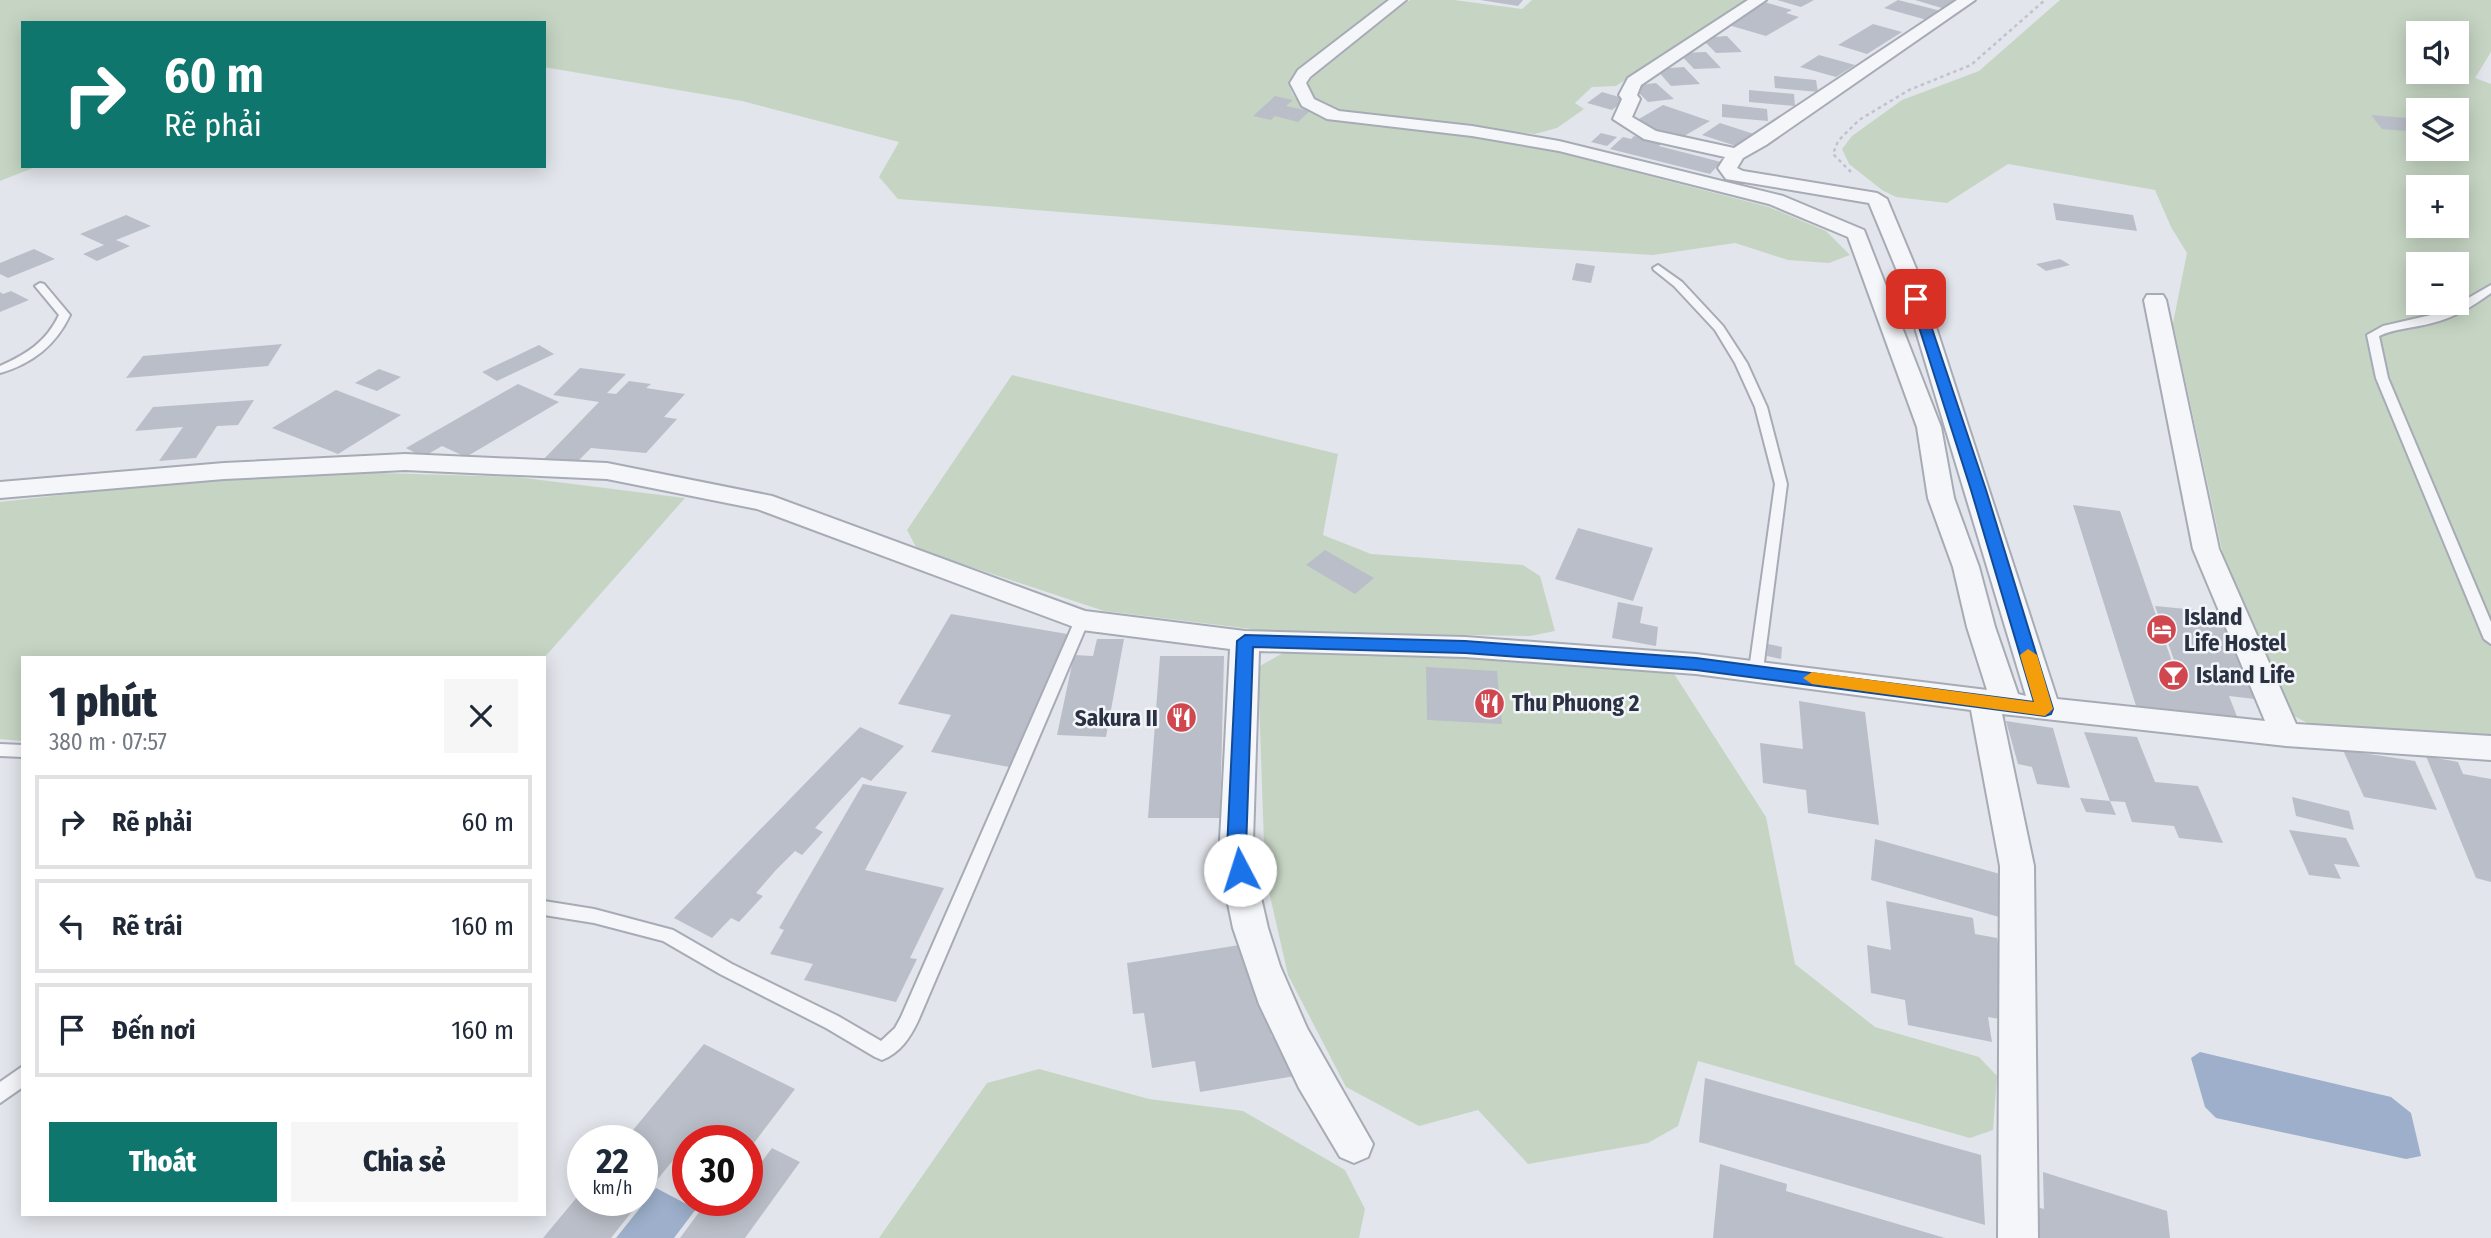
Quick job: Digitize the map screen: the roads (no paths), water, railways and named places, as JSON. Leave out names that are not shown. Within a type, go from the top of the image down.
[{"type":"street","points":[[1398,0],[1304,75],[1298,83],[1300,93],[1307,104],[1321,112],[1341,117],[1472,131],[1559,146],[1776,200],[1857,234],[1929,427],[1941,498],[1966,567],[1995,702],[2017,866],[2018,1238]]},
{"type":"street","points":[[1735,154],[1650,135],[1622,120],[1630,99],[1629,88],[1634,82],[1758,0]]},
{"type":"street","points":[[1967,0],[1760,141],[1735,154],[1727,169],[1733,175],[1810,190],[1877,199],[1910,278],[1986,512],[2045,709]]},
{"type":"street","points":[[2155,300],[2206,549],[2286,735]]},
{"type":"street","points":[[0,489],[224,471],[405,462],[607,471],[763,502],[1082,620],[1245,641],[1465,647],[1756,670],[1889,690],[2286,735],[2491,748]]},
{"type":"street","points":[[1245,641],[1237,849],[1247,912],[1267,980],[1288,1028],[1325,1101],[1354,1144]]},
{"type":"lane","points":[[1658,268],[1678,284],[1719,328],[1741,363],[1761,407],[1781,484],[1756,670]]},
{"type":"lane","points":[[0,370],[35,354],[58,331],[65,315],[40,286]]},
{"type":"lane","points":[[2491,288],[2460,310],[2432,320],[2385,328],[2373,335],[2382,377],[2491,639]]},
{"type":"lane","points":[[546,908],[594,916],[667,935],[882,1051],[896,1042],[908,1029],[918,996],[1082,620]]},
{"type":"lane","points":[[0,750],[21,751]]},
{"type":"lane","points":[[0,1094],[21,1077]]},
{"type":"water","points":[[2200,1052],[2391,1097],[2411,1113],[2421,1156],[2406,1159],[2216,1118],[2205,1107],[2191,1058]]},
{"type":"water","points":[[658,1189],[672,1196],[672,1216],[691,1216],[674,1238],[616,1238],[634,1216],[658,1216]]},
{"type":"place","name":"Island Life Hostel","points":[[2161,630]]},
{"type":"place","name":"Island Life","points":[[2173,675]]},
{"type":"place","name":"Thu Phuong 2","points":[[1489,703]]},
{"type":"place","name":"Sakura II","points":[[1181,718]]}]
